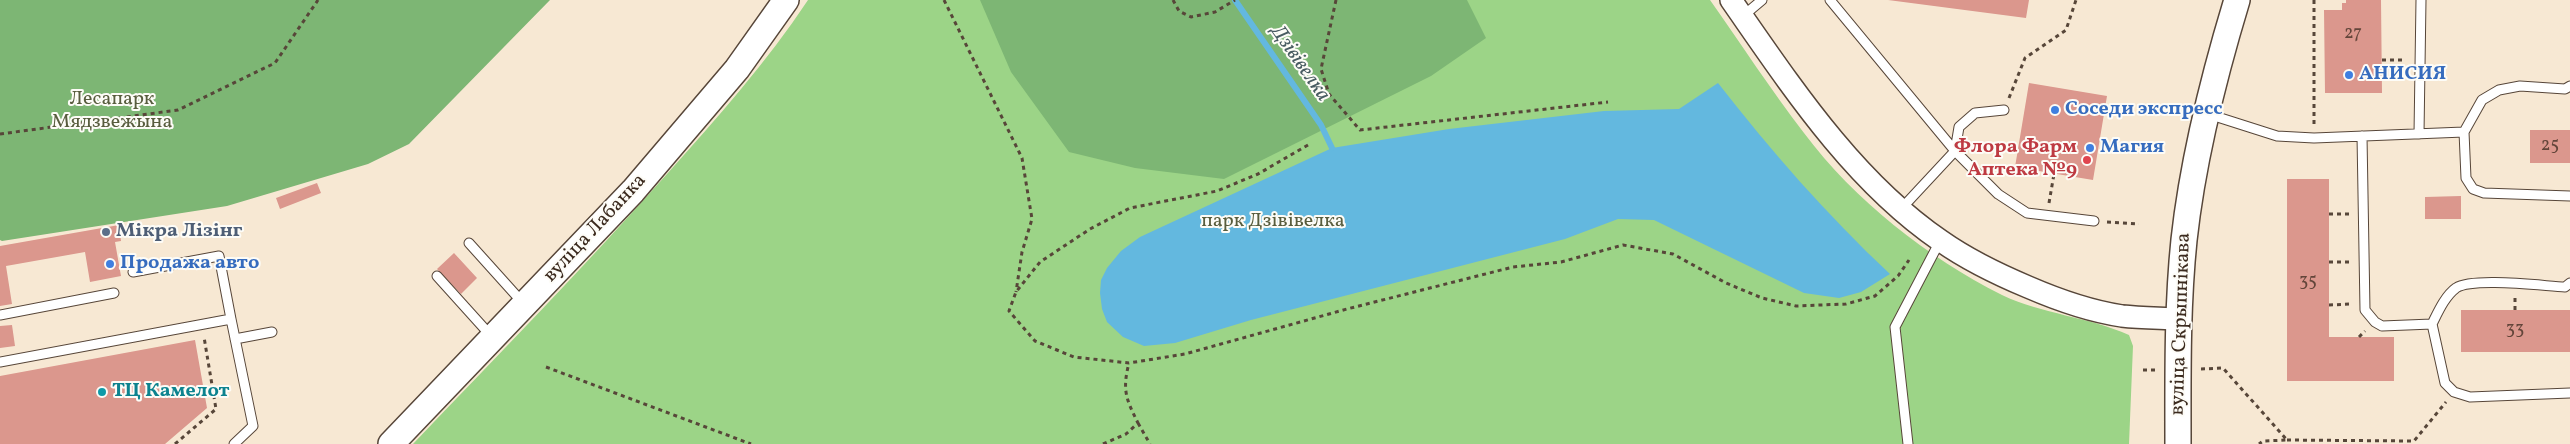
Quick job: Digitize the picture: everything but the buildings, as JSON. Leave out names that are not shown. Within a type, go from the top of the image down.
[{"type":"main road","name":"вуліца Лабанка","points":[[391,444],[633,191],[737,69],[786,0]]},
{"type":"main road","name":"вуліца Скрыпнікава","points":[[2178,444],[2178,319],[2184,240],[2197,152],[2216,68],[2237,0]]},
{"type":"street","points":[[1737,8],[1819,122],[1867,178],[1940,241],[1987,270],[2052,297],[2120,315],[2178,319]]},
{"type":"lane","points":[[1737,8],[1762,0]]},
{"type":"lane","points":[[1830,0],[1955,151],[1998,194],[2028,213],[2094,221]]},
{"type":"lane","points":[[2419,134],[2421,0]]},
{"type":"lane","points":[[2570,86],[2565,89],[2520,86],[2499,90],[2482,100],[2464,132],[2466,178],[2473,189],[2484,193],[2570,196]]},
{"type":"lane","points":[[1901,209],[1955,151],[1959,127],[1976,113],[2004,110]]},
{"type":"lane","points":[[2206,113],[2278,136],[2314,138],[2464,132]]},
{"type":"lane","points":[[2362,136],[2365,310],[2374,322],[2382,326],[2432,324]]},
{"type":"lane","points":[[1908,444],[1895,327],[1940,241]]},
{"type":"lane","points":[[469,243],[525,305]]},
{"type":"lane","points":[[133,272],[219,256],[253,426],[234,444]]},
{"type":"lane","points":[[437,276],[492,338]]},
{"type":"lane","points":[[2570,283],[2565,287],[2474,282],[2456,288],[2444,302],[2432,324],[2444,383],[2454,392],[2470,397],[2570,393]]},
{"type":"lane","points":[[0,314],[114,293]]},
{"type":"lane","points":[[0,362],[231,319]]},
{"type":"lane","points":[[235,339],[272,332]]},
{"type":"path","points":[[0,134],[178,110],[275,63],[318,0]]},
{"type":"path","points":[[944,0],[1022,158],[1032,219],[1022,252],[1016,292],[1009,311],[1035,341],[1074,357],[1129,363],[1185,354],[1347,308],[1513,267],[1561,262],[1623,245],[1673,254],[1726,282],[1762,298],[1796,306],[1846,304],[1874,296],[1898,276],[1909,260]]},
{"type":"path","points":[[1173,0],[1179,11],[1191,17],[1215,12],[1235,0]]},
{"type":"path","points":[[1336,0],[1321,69],[1329,94],[1360,130],[1608,102]]},
{"type":"path","points":[[2004,110],[2025,58],[2066,30],[2076,0]]},
{"type":"path","points":[[2314,0],[2314,138]]},
{"type":"path","points":[[2382,60],[2420,60]]},
{"type":"path","points":[[1016,292],[1040,262],[1090,229],[1130,208],[1217,191],[1258,174],[1308,145]]},
{"type":"path","points":[[2047,215],[2054,174]]},
{"type":"path","points":[[2329,214],[2363,214]]},
{"type":"path","points":[[2094,221],[2139,224]]},
{"type":"path","points":[[2329,262],[2364,262]]},
{"type":"path","points":[[2329,305],[2365,304]]},
{"type":"path","points":[[175,444],[216,409],[202,324]]},
{"type":"path","points":[[1129,363],[1124,383],[1129,406],[1150,444]]},
{"type":"path","points":[[546,367],[750,444]]},
{"type":"path","points":[[2223,368],[2287,440]]},
{"type":"path","points":[[2259,444],[2263,441],[2287,440],[2414,441],[2454,392]]},
{"type":"path","points":[[1103,444],[1126,434],[1138,423]]},
{"type":"green space","name":"Лесапарк Мядзвежына","points":[[0,0],[550,0],[409,144],[368,164],[227,206],[2,241],[0,240]]},
{"type":"green space","name":"парк Дзівівелка","points":[[808,0],[1710,0],[1780,100],[1824,158],[1846,182],[1894,225],[1947,263],[2002,295],[2033,307],[2098,324],[2129,335],[2133,346],[2129,444],[413,444],[573,276],[686,153],[759,68]]},
{"type":"green space","points":[[980,0],[1467,0],[1486,38],[1431,76],[1224,179],[1135,168],[1069,152],[1011,72]]},
{"type":"water","points":[[1718,83],[1800,182],[1890,274],[1861,292],[1839,298],[1804,293],[1654,220],[1618,219],[1565,239],[1251,320],[1175,343],[1144,346],[1123,337],[1107,322],[1102,309],[1101,280],[1107,268],[1121,251],[1140,237],[1332,148],[1449,129],[1604,111],[1679,109]]},
{"type":"waterway","name":"Дзівівелка","points":[[1235,0],[1321,125],[1332,148]]},
{"type":"place","name":"АНИСИЯ","points":[[2349,75]]},
{"type":"place","name":"Соседи экспресс","points":[[2055,110]]},
{"type":"place","name":"Магия","points":[[2090,148]]},
{"type":"place","name":"Флора Фарм Аптека №9","points":[[2087,160]]},
{"type":"place","name":"Мікра Лізінг","points":[[106,232]]},
{"type":"place","name":"Продажа авто","points":[[110,264]]},
{"type":"place","name":"ТЦ Камелот","points":[[102,392]]}]
